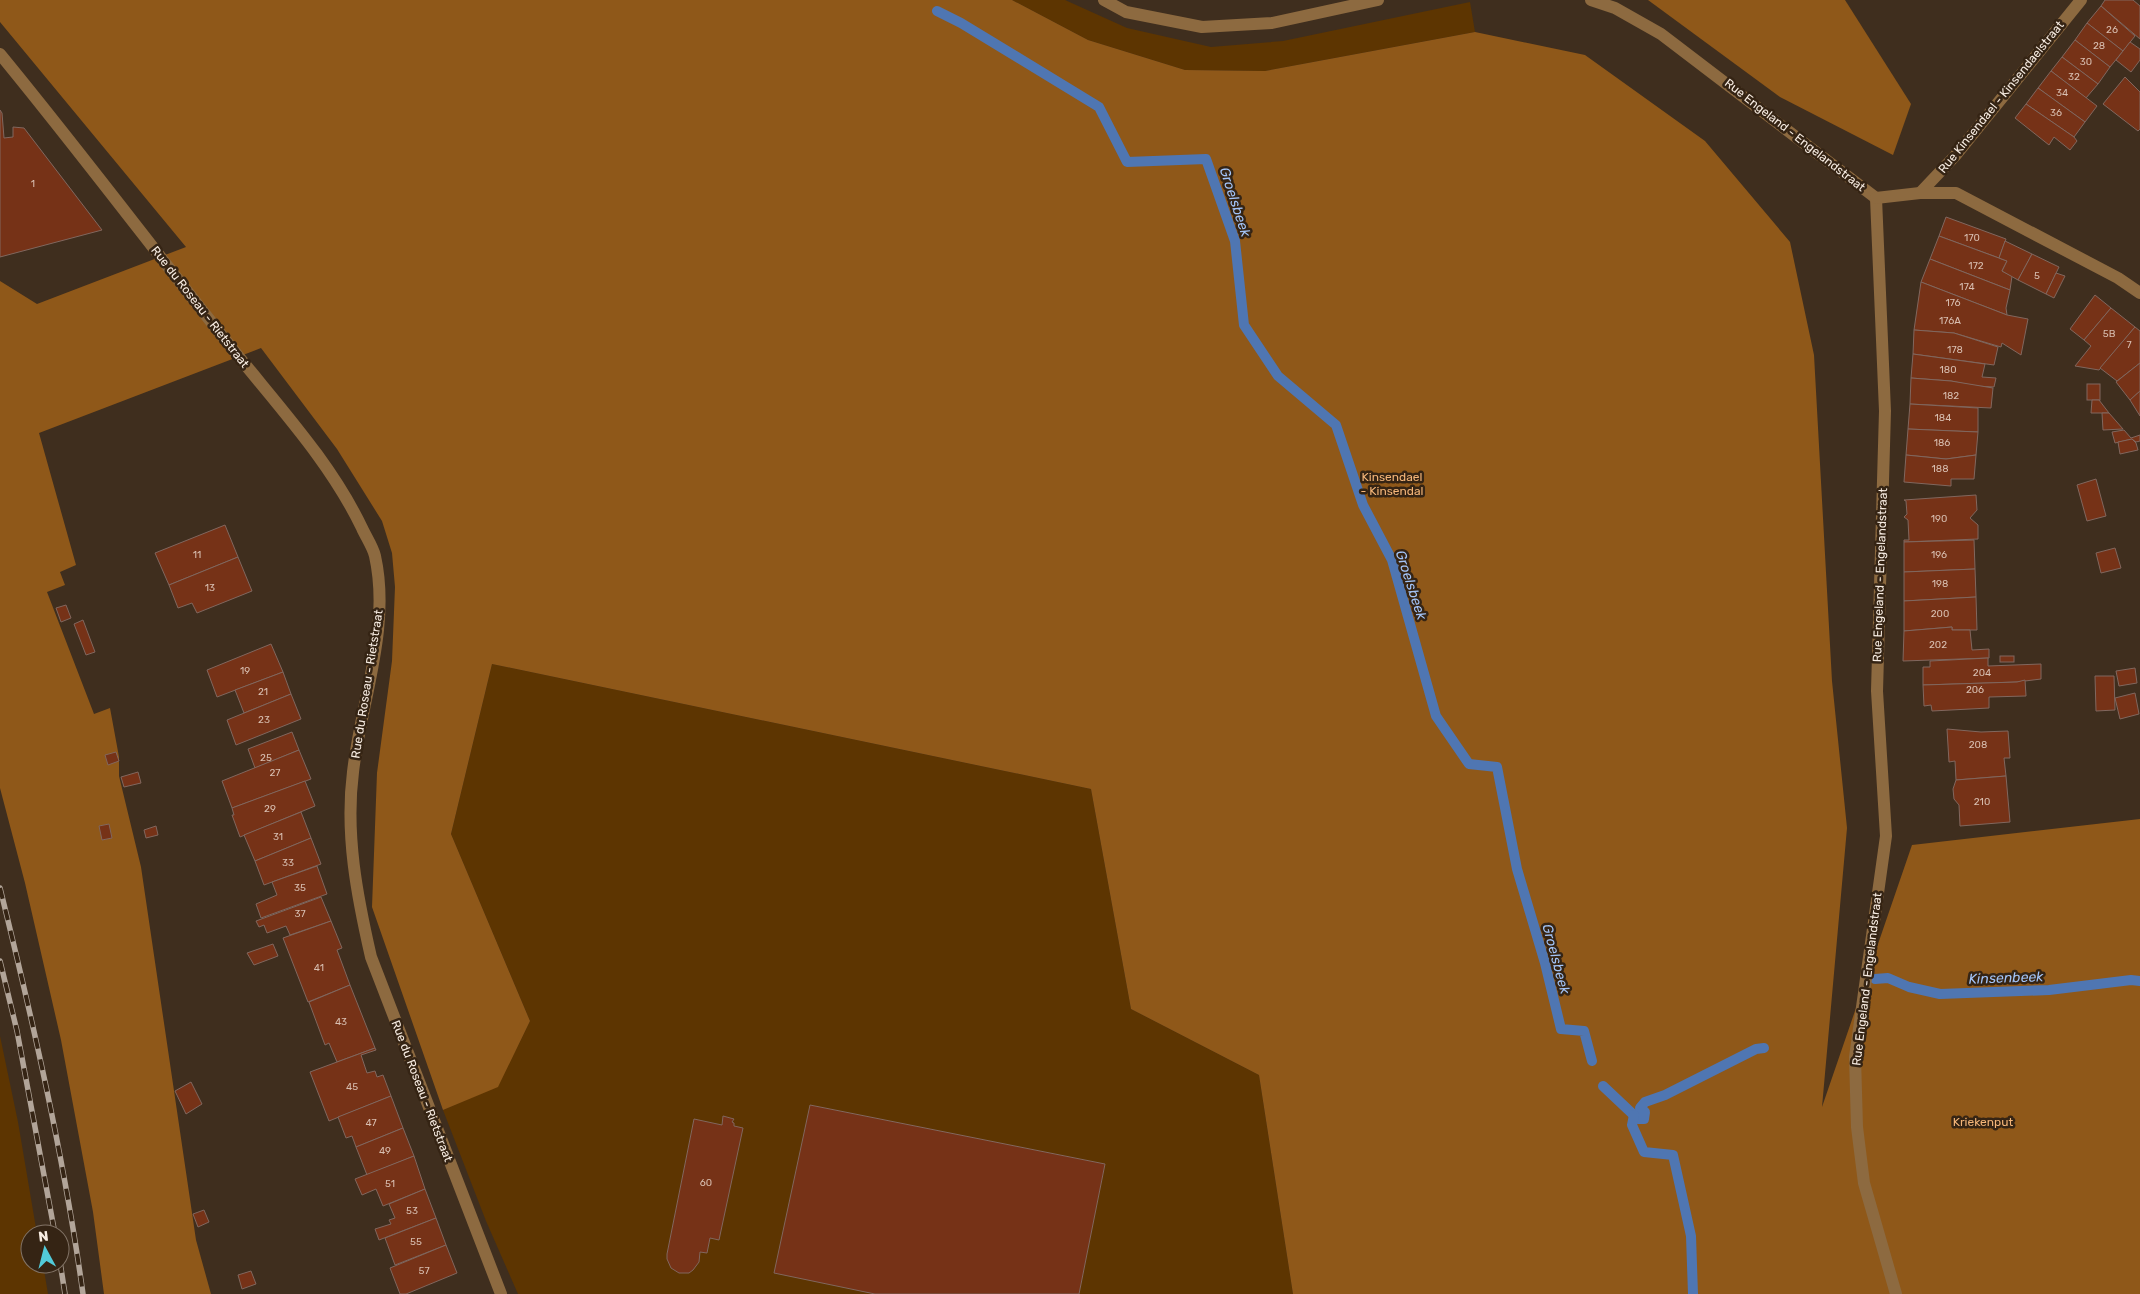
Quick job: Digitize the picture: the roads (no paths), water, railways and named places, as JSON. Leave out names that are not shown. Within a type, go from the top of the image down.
[{"type":"street","points":[[1104,0],[1126,12],[1202,27],[1272,23],[1378,0]]},
{"type":"street","name":"Rue Engeland - Engelandstraat","points":[[1591,0],[1616,8],[1661,34],[1876,198],[1885,411],[1877,692],[1886,836],[1855,1057],[1857,1127],[1864,1182],[1896,1294]]},
{"type":"street","name":"Rue Kinsendael - Kinsendaelstraat","points":[[1920,193],[1955,156],[2081,0]]},
{"type":"street","name":"Rue du Roseau - Rietstraat","points":[[0,54],[71,140],[190,295],[310,444],[351,505],[375,554],[381,605],[353,772],[350,830],[358,901],[370,957],[501,1294]]},
{"type":"street","points":[[1876,198],[1920,193],[1956,193],[2118,278],[2140,293]]},
{"type":"waterway","name":"Groelsbeek","points":[[937,11],[961,23],[1099,107],[1127,162],[1206,159],[1235,241],[1244,325],[1278,376],[1336,425],[1363,505],[1392,560],[1436,716],[1469,764],[1497,767],[1517,869],[1545,963],[1561,1029],[1584,1031],[1592,1061]]},
{"type":"waterway","name":"Kinsenbeek","points":[[1875,979],[1888,978],[1909,987],[1940,994],[2049,990],[2131,980],[2140,981]]},
{"type":"waterway","name":"Kinsenbeek","points":[[1603,1086],[1638,1119],[1644,1119],[1645,1112],[1640,1108],[1645,1102],[1665,1095],[1756,1049],[1764,1048]]},
{"type":"waterway","name":"Groelsbeek","points":[[1634,1115],[1632,1125],[1644,1152],[1673,1155],[1691,1236],[1693,1294]]},
{"type":"railway","points":[[0,888],[47,1090],[67,1192],[83,1294]]},
{"type":"railway","points":[[0,961],[17,1031],[53,1224]]},
{"type":"railway","points":[[62,1274],[65,1294]]},
{"type":"park label","name":"Kinsendael - Kinsendal","points":[[1392,484]]},
{"type":"park label","name":"Kriekenput","points":[[1983,1122]]}]
